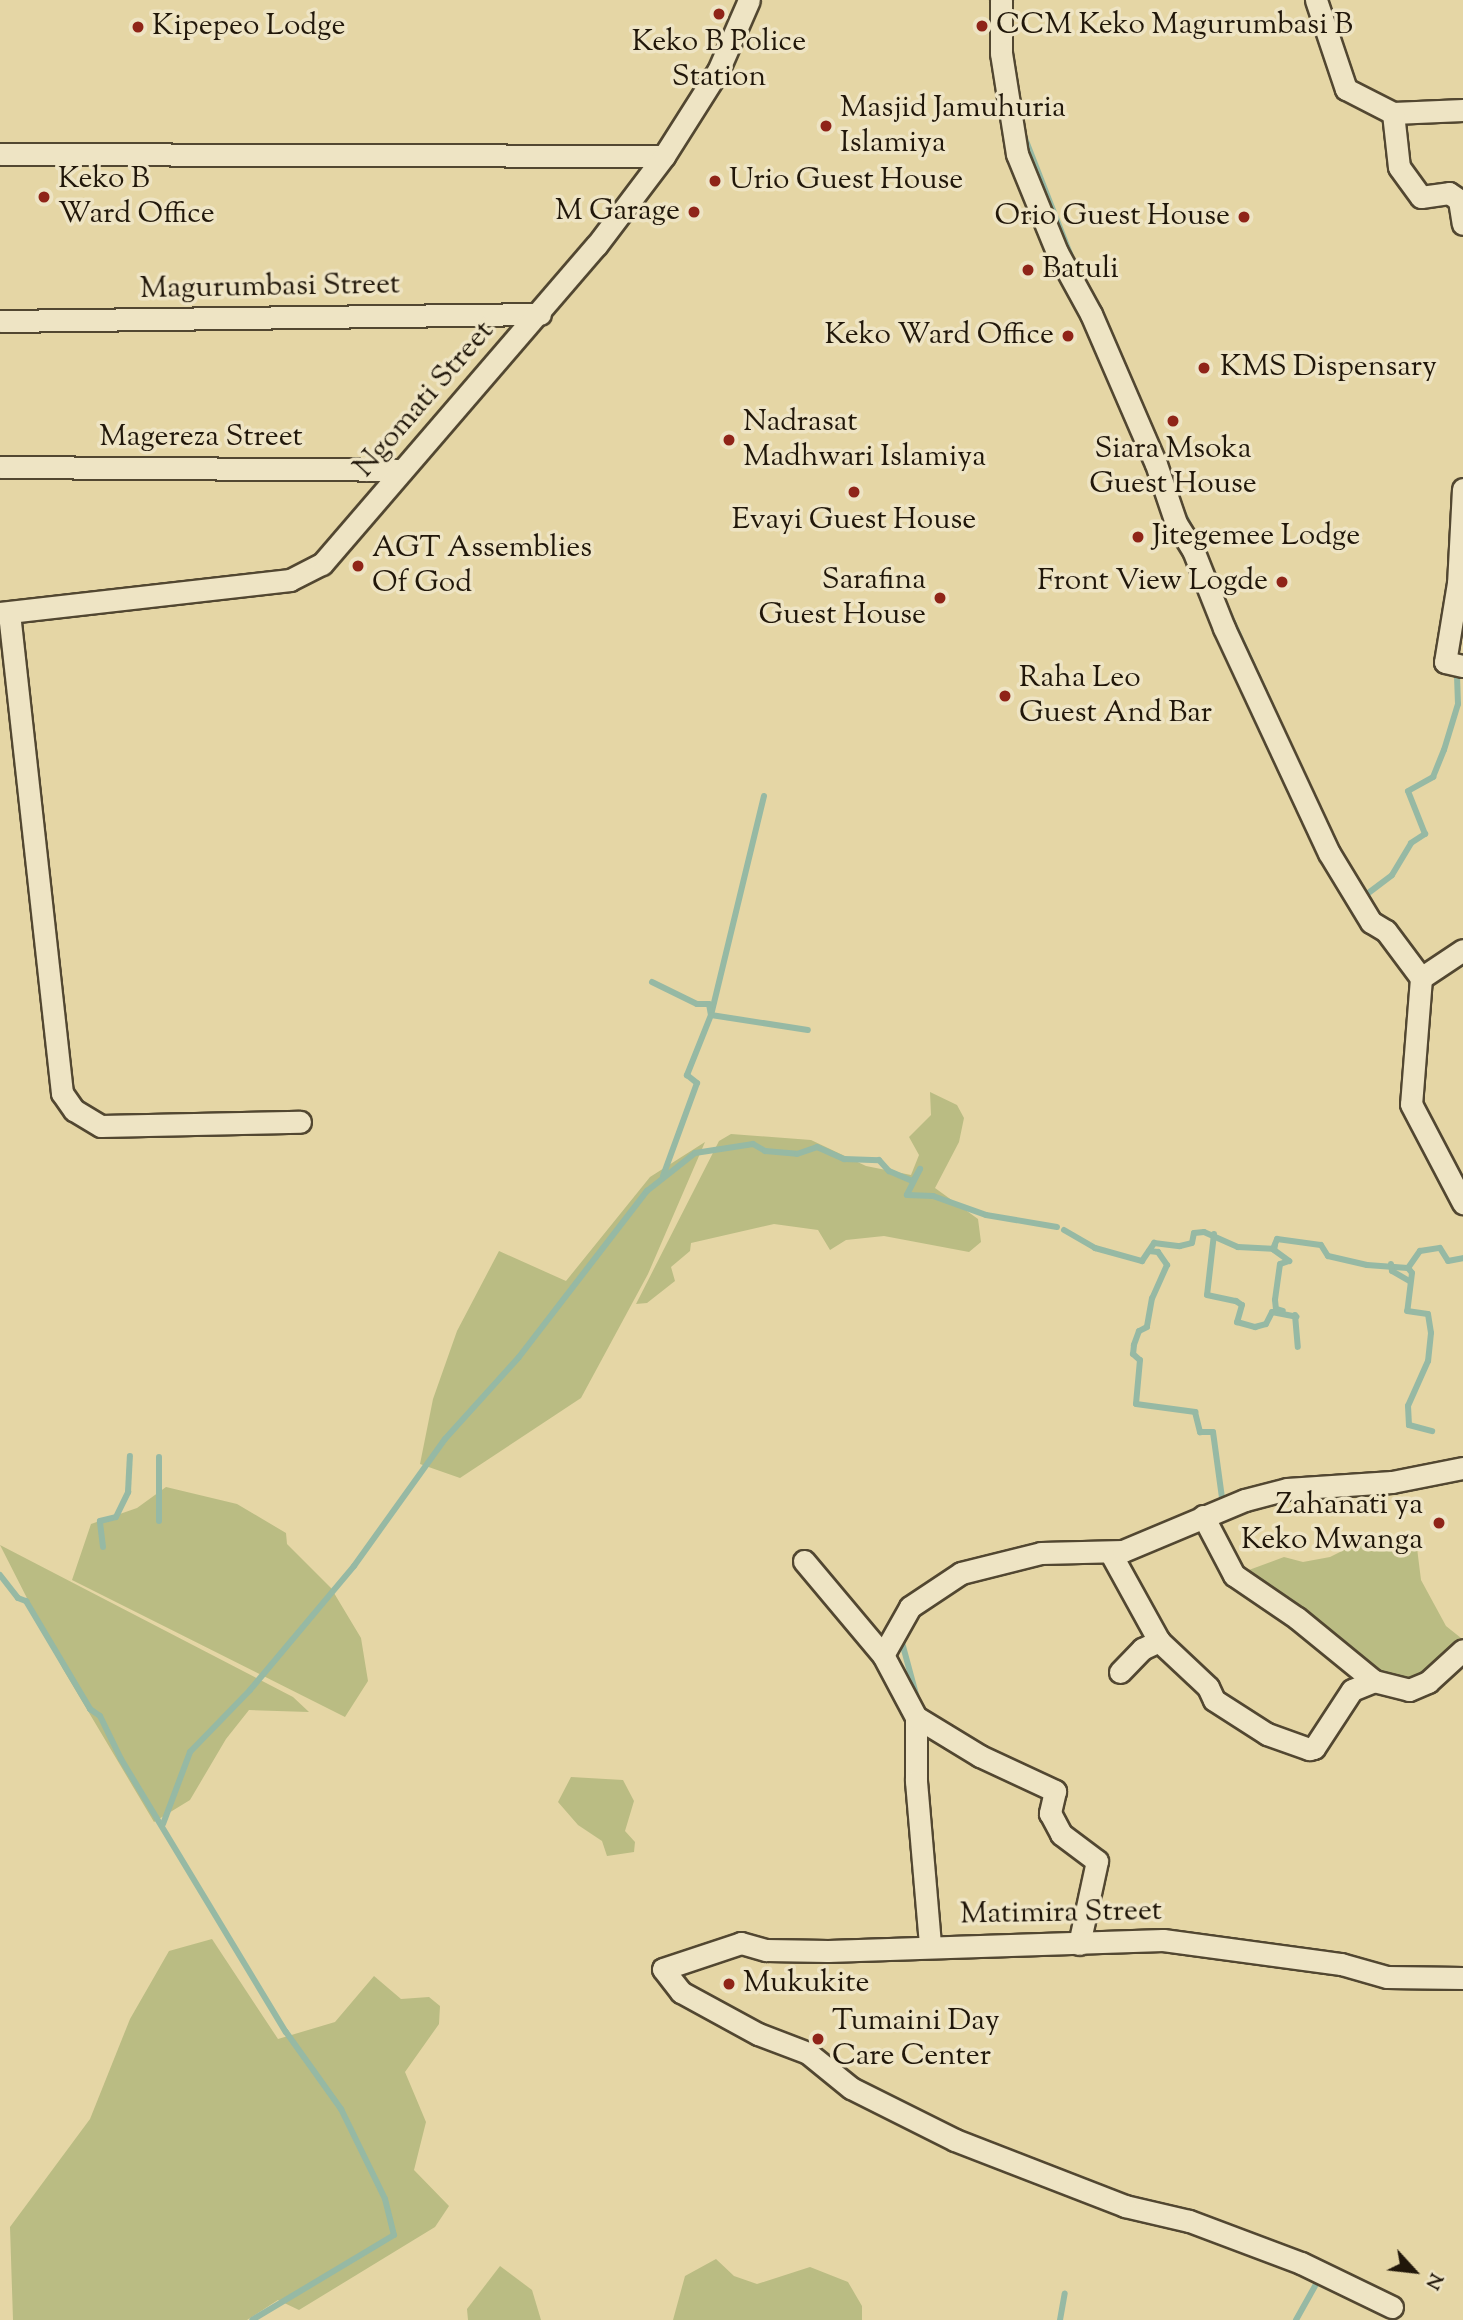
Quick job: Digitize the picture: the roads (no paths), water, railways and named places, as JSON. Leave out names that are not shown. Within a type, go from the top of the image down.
[{"type":"street","name":"Ngomati Street","points":[[5,613],[290,580],[323,564],[540,314],[664,156],[718,71],[749,0]]},
{"type":"street","points":[[1001,0],[1001,53],[1017,154],[1057,252],[1091,314],[1176,523],[1193,550],[1224,628],[1329,853],[1371,922],[1386,931],[1421,978],[1411,1104],[1463,1203]]},
{"type":"street","points":[[1316,0],[1342,85],[1393,113],[1463,110]]},
{"type":"street","points":[[1393,113],[1399,167],[1421,197],[1449,193],[1459,200],[1463,223]]},
{"type":"street","points":[[0,154],[664,156]]},
{"type":"street","name":"Magurumbasi Street","points":[[0,321],[540,314]]},
{"type":"street","name":"Magereza Street","points":[[0,467],[402,470]]},
{"type":"street","points":[[1463,489],[1458,583],[1445,662],[1463,666]]},
{"type":"street","points":[[5,613],[62,1093],[74,1110],[101,1126],[300,1122]]},
{"type":"street","points":[[1421,978],[1463,950]]},
{"type":"street","points":[[883,1655],[910,1606],[961,1573],[1041,1553],[1111,1554],[1203,1516],[1287,1489],[1392,1482],[1463,1468]]},
{"type":"street","points":[[1203,1516],[1234,1575],[1297,1618],[1374,1681],[1409,1690],[1428,1682],[1463,1650]]},
{"type":"street","points":[[1111,1554],[1159,1641],[1208,1687],[1214,1700],[1296,1748],[1314,1748],[1348,1694],[1374,1681]]},
{"type":"street","points":[[804,1561],[883,1655],[916,1717],[916,1781],[930,1944]]},
{"type":"street","points":[[1120,1672],[1142,1649],[1159,1641]]},
{"type":"street","points":[[916,1717],[980,1756],[1055,1791],[1050,1813],[1061,1834],[1097,1861],[1079,1944]]},
{"type":"street","name":"Matimira Street","points":[[1392,2307],[1301,2263],[1189,2221],[1102,2197],[956,2140],[852,2088],[808,2053],[758,2034],[681,1992],[663,1969],[741,1943],[778,1951],[930,1944],[965,1949],[1192,1942],[1341,1964],[1387,1977],[1463,1978]]},
{"type":"waterway","points":[[1010,2],[1010,50]]},
{"type":"waterway","points":[[1023,133],[1071,256]]},
{"type":"waterway","points":[[1180,506],[1192,531]]},
{"type":"waterway","points":[[1222,598],[1277,718]]},
{"type":"waterway","points":[[1367,894],[1392,875],[1411,843],[1425,834],[1408,791],[1433,777],[1444,750],[1458,704],[1457,668]]},
{"type":"waterway","points":[[764,796],[711,1015],[808,1030]]},
{"type":"waterway","points":[[1331,836],[1344,860]]},
{"type":"waterway","points":[[652,982],[697,1004],[709,1004],[711,1015],[687,1075],[697,1083],[663,1176]]},
{"type":"waterway","points":[[163,1824],[190,1752],[250,1690],[354,1566],[445,1439],[519,1357],[647,1191],[695,1153],[753,1144],[765,1151],[797,1154],[817,1147],[844,1159],[879,1160],[889,1171],[913,1181],[920,1169],[907,1195],[933,1196],[986,1215],[1057,1227]]},
{"type":"waterway","points":[[1064,1230],[1095,1248],[1142,1261],[1154,1243],[1180,1246],[1192,1243],[1194,1233],[1204,1232],[1238,1247],[1273,1249],[1277,1239],[1321,1245],[1328,1256],[1367,1265],[1408,1268],[1420,1251],[1440,1248],[1448,1261],[1463,1258]]},
{"type":"waterway","points":[[1214,1234],[1207,1295],[1236,1301],[1242,1305],[1237,1322],[1255,1327],[1266,1324],[1272,1312],[1297,1317]]},
{"type":"waterway","points":[[1275,1245],[1274,1250],[1289,1261],[1280,1264],[1275,1300],[1276,1309],[1283,1311]]},
{"type":"waterway","points":[[1149,1251],[1158,1252],[1167,1265],[1152,1298],[1147,1327],[1139,1331],[1134,1345],[1133,1354],[1140,1360],[1136,1404],[1195,1412],[1200,1432],[1213,1432],[1223,1505]]},
{"type":"waterway","points":[[1391,1264],[1392,1271],[1409,1281]]},
{"type":"waterway","points":[[1408,1268],[1412,1273],[1407,1311],[1428,1314],[1431,1333],[1428,1361],[1408,1406],[1409,1425],[1432,1431]]},
{"type":"waterway","points":[[1295,1315],[1298,1347]]},
{"type":"waterway","points":[[103,1547],[100,1521],[116,1517],[128,1492],[130,1456]]},
{"type":"waterway","points":[[159,1457],[159,1521]]},
{"type":"waterway","points":[[0,1575],[18,1598],[26,1601],[90,1709],[100,1716],[121,1759],[286,2032],[341,2109],[385,2199],[394,2235],[252,2320]]},
{"type":"waterway","points":[[900,1635],[917,1698]]},
{"type":"waterway","points":[[1296,2320],[1320,2277]]},
{"type":"waterway","points":[[1060,2320],[1065,2293]]},
{"type":"place","name":"Keko B Police Station","points":[[719,14]]},
{"type":"place","name":"CCM Keko Magurumbasi B","points":[[982,26]]},
{"type":"place","name":"Kipepeo Lodge","points":[[138,27]]},
{"type":"place","name":"Masjid Jamuhuria Islamiya","points":[[826,126]]},
{"type":"place","name":"Urio Guest House","points":[[715,181]]},
{"type":"place","name":"Keko B Ward Office","points":[[44,197]]},
{"type":"place","name":"M Garage","points":[[694,212]]},
{"type":"place","name":"Orio Guest House","points":[[1244,217]]},
{"type":"place","name":"Batuli","points":[[1028,270]]},
{"type":"place","name":"Keko Ward Office","points":[[1068,336]]},
{"type":"place","name":"KMS Dispensary","points":[[1204,368]]},
{"type":"place","name":"Siara Msoka Guest House","points":[[1173,421]]},
{"type":"place","name":"Nadrasat Madhwari Islamiya","points":[[729,440]]},
{"type":"place","name":"Evayi Guest House","points":[[854,492]]},
{"type":"place","name":"Jitegemee Lodge","points":[[1138,537]]},
{"type":"place","name":"AGT Assemblies Of God","points":[[358,566]]},
{"type":"place","name":"Front View Logde","points":[[1282,582]]},
{"type":"place","name":"Sarafina Guest House","points":[[940,598]]},
{"type":"place","name":"Raha Leo Guest And Bar","points":[[1005,696]]},
{"type":"place","name":"Zahanati ya Keko Mwanga","points":[[1439,1523]]},
{"type":"place","name":"Mukukite","points":[[729,1984]]},
{"type":"place","name":"Tumaini Day Care Center","points":[[818,2039]]}]
